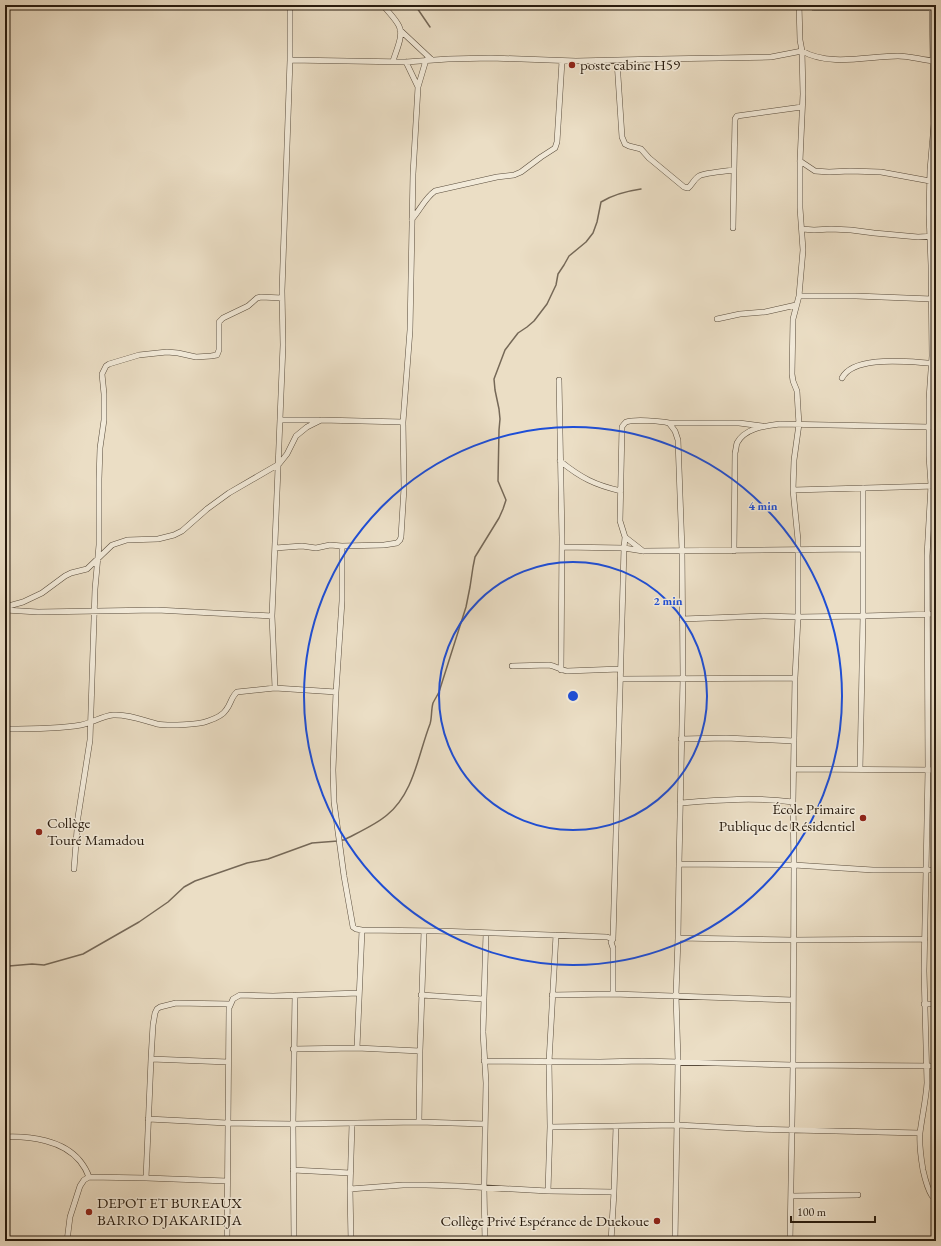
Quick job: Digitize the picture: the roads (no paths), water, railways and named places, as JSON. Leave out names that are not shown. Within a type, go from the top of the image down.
[{"type":"street","points":[[274,688],[272,616],[280,420],[282,298],[290,60],[290,5]]},
{"type":"street","points":[[383,5],[400,30],[400,38],[393,61]]},
{"type":"street","points":[[790,1241],[792,1196],[793,1065],[793,802],[795,678],[798,618],[798,530],[792,490],[799,424],[798,399],[792,374],[793,320],[799,296],[803,257],[800,161],[803,94],[799,5]]},
{"type":"street","points":[[809,5],[814,8],[932,6],[934,124],[929,214],[933,236],[932,299],[934,315],[929,399],[929,456],[933,486],[927,556],[928,770],[924,1004],[927,1066],[926,1097],[920,1132],[924,1177],[932,1196],[936,1196]]},
{"type":"street","points":[[400,30],[432,60]]},
{"type":"street","points":[[290,60],[406,62],[491,58],[562,61],[617,61],[771,57],[802,51],[806,54],[818,57],[842,60],[898,56],[934,61]]},
{"type":"street","points":[[275,548],[302,546],[316,548],[330,545],[390,545],[397,543],[400,540],[402,532],[404,488],[403,422],[410,330],[412,219],[418,87],[426,60]]},
{"type":"street","points":[[412,219],[428,196],[435,191],[497,176],[514,175],[521,172],[555,148],[557,142],[562,61]]},
{"type":"street","points":[[617,61],[622,138],[625,144],[641,150],[684,188],[688,188],[697,177],[703,174],[734,170]]},
{"type":"street","points":[[406,62],[418,87]]},
{"type":"street","points":[[733,228],[735,119],[737,116],[802,107]]},
{"type":"street","points":[[800,161],[815,170],[828,172],[881,172],[930,180]]},
{"type":"street","points":[[802,229],[851,230],[918,237],[933,236]]},
{"type":"street","points":[[799,296],[856,296],[932,299]]},
{"type":"street","points":[[74,869],[78,817],[90,740],[94,611],[98,559],[99,463],[104,420],[102,374],[106,366],[109,364],[146,354],[178,353],[196,357],[215,356],[218,354],[219,350],[219,322],[222,319],[259,298],[282,298]]},
{"type":"street","points":[[717,319],[740,314],[765,312],[796,305]]},
{"type":"street","points":[[842,378],[844,373],[852,368],[865,364],[890,362],[931,363]]},
{"type":"street","points":[[559,380],[562,547],[561,670]]},
{"type":"street","points":[[280,420],[403,422]]},
{"type":"street","points":[[5,607],[23,602],[42,593],[65,576],[76,571],[87,569],[107,548],[112,545],[131,539],[158,539],[174,535],[182,531],[229,493],[278,464],[287,454],[296,436],[307,427],[321,420]]},
{"type":"street","points":[[613,994],[613,948],[611,942],[613,939],[625,537],[620,521],[622,427],[626,422],[635,421],[657,421],[669,423],[739,423],[762,426],[799,424],[936,426]]},
{"type":"street","points":[[669,423],[675,431],[678,440],[683,614],[682,739],[676,995],[678,1061],[676,1241]]},
{"type":"street","points":[[734,551],[736,446],[737,442],[746,433],[762,426]]},
{"type":"street","points":[[560,461],[576,474],[599,485],[621,491]]},
{"type":"street","points":[[792,490],[933,486]]},
{"type":"street","points":[[860,769],[863,616],[862,488]]},
{"type":"street","points":[[625,537],[643,551]]},
{"type":"street","points":[[342,546],[342,600],[336,692],[334,802],[354,928],[362,930],[603,936],[613,939]]},
{"type":"street","points":[[562,547],[624,548],[643,551],[863,549]]},
{"type":"street","points":[[5,610],[38,612],[165,610],[272,616]]},
{"type":"street","points":[[682,619],[764,616],[798,618],[936,614]]},
{"type":"street","points":[[512,666],[549,665],[561,670],[583,671],[620,669]]},
{"type":"street","points":[[620,679],[795,678]]},
{"type":"street","points":[[5,729],[80,725],[114,715],[130,716],[164,725],[193,724],[207,722],[223,714],[228,708],[233,696],[237,692],[274,688],[336,692]]},
{"type":"street","points":[[682,739],[726,738],[794,741]]},
{"type":"street","points":[[794,769],[936,770]]},
{"type":"street","points":[[680,803],[755,798],[793,802]]},
{"type":"street","points":[[679,864],[794,865],[873,870],[936,870]]},
{"type":"street","points":[[357,1048],[362,930]]},
{"type":"street","points":[[419,1122],[421,995],[424,931]]},
{"type":"street","points":[[485,1241],[483,999],[486,933]]},
{"type":"street","points":[[548,1191],[550,1127],[549,1062],[556,935]]},
{"type":"street","points":[[678,938],[925,940]]},
{"type":"street","points":[[227,1241],[228,1062],[230,1004],[232,999],[240,995],[273,996],[359,992]]},
{"type":"street","points":[[294,1241],[293,1049],[295,995]]},
{"type":"street","points":[[421,995],[483,999]]},
{"type":"street","points":[[552,995],[676,995],[793,1000]]},
{"type":"street","points":[[146,1178],[151,1059],[154,1017],[157,1009],[176,1003],[230,1004]]},
{"type":"street","points":[[924,1004],[936,1004]]},
{"type":"street","points":[[293,1049],[357,1048],[420,1051]]},
{"type":"street","points":[[151,1059],[228,1062]]},
{"type":"street","points":[[484,1061],[678,1061],[793,1065],[936,1066]]},
{"type":"street","points":[[148,1119],[227,1123],[293,1124],[419,1122],[485,1124]]},
{"type":"street","points":[[351,1241],[350,1173],[352,1124]]},
{"type":"street","points":[[550,1127],[677,1125],[792,1130],[920,1132]]},
{"type":"street","points":[[611,1241],[616,1126]]},
{"type":"street","points":[[5,1137],[35,1138],[60,1146],[80,1160],[89,1177]]},
{"type":"street","points":[[293,1170],[350,1173]]},
{"type":"street","points":[[67,1241],[70,1217],[80,1186],[84,1180],[89,1177],[227,1181]]},
{"type":"street","points":[[350,1189],[403,1185],[614,1192]]},
{"type":"street","points":[[792,1196],[858,1195]]},
{"type":"waterway","points":[[415,5],[430,27]]},
{"type":"waterway","points":[[341,840],[344,840],[367,828],[387,815],[396,806],[409,785],[430,724],[433,703],[439,692],[466,607],[475,557],[503,509],[506,500],[498,481],[500,419],[494,379],[505,350],[518,333],[534,321],[547,304],[556,285],[558,274],[569,256],[586,242],[593,233],[601,202],[621,193],[641,189]]},
{"type":"waterway","points":[[5,965],[44,965],[83,954],[139,922],[168,902],[184,887],[195,881],[247,863],[268,859],[312,843],[338,841]]},
{"type":"place","name":"poste cabine H59","points":[[572,65]]},
{"type":"place","name":"École Primaire Publique de Résidentiel","points":[[863,818]]},
{"type":"place","name":"Collège Touré Mamadou","points":[[39,832]]},
{"type":"place","name":"DEPOT ET BUREAUX BARRO DJAKARIDJA","points":[[89,1212]]},
{"type":"place","name":"Collège Privé Espérance de Duekoue","points":[[657,1221]]}]
